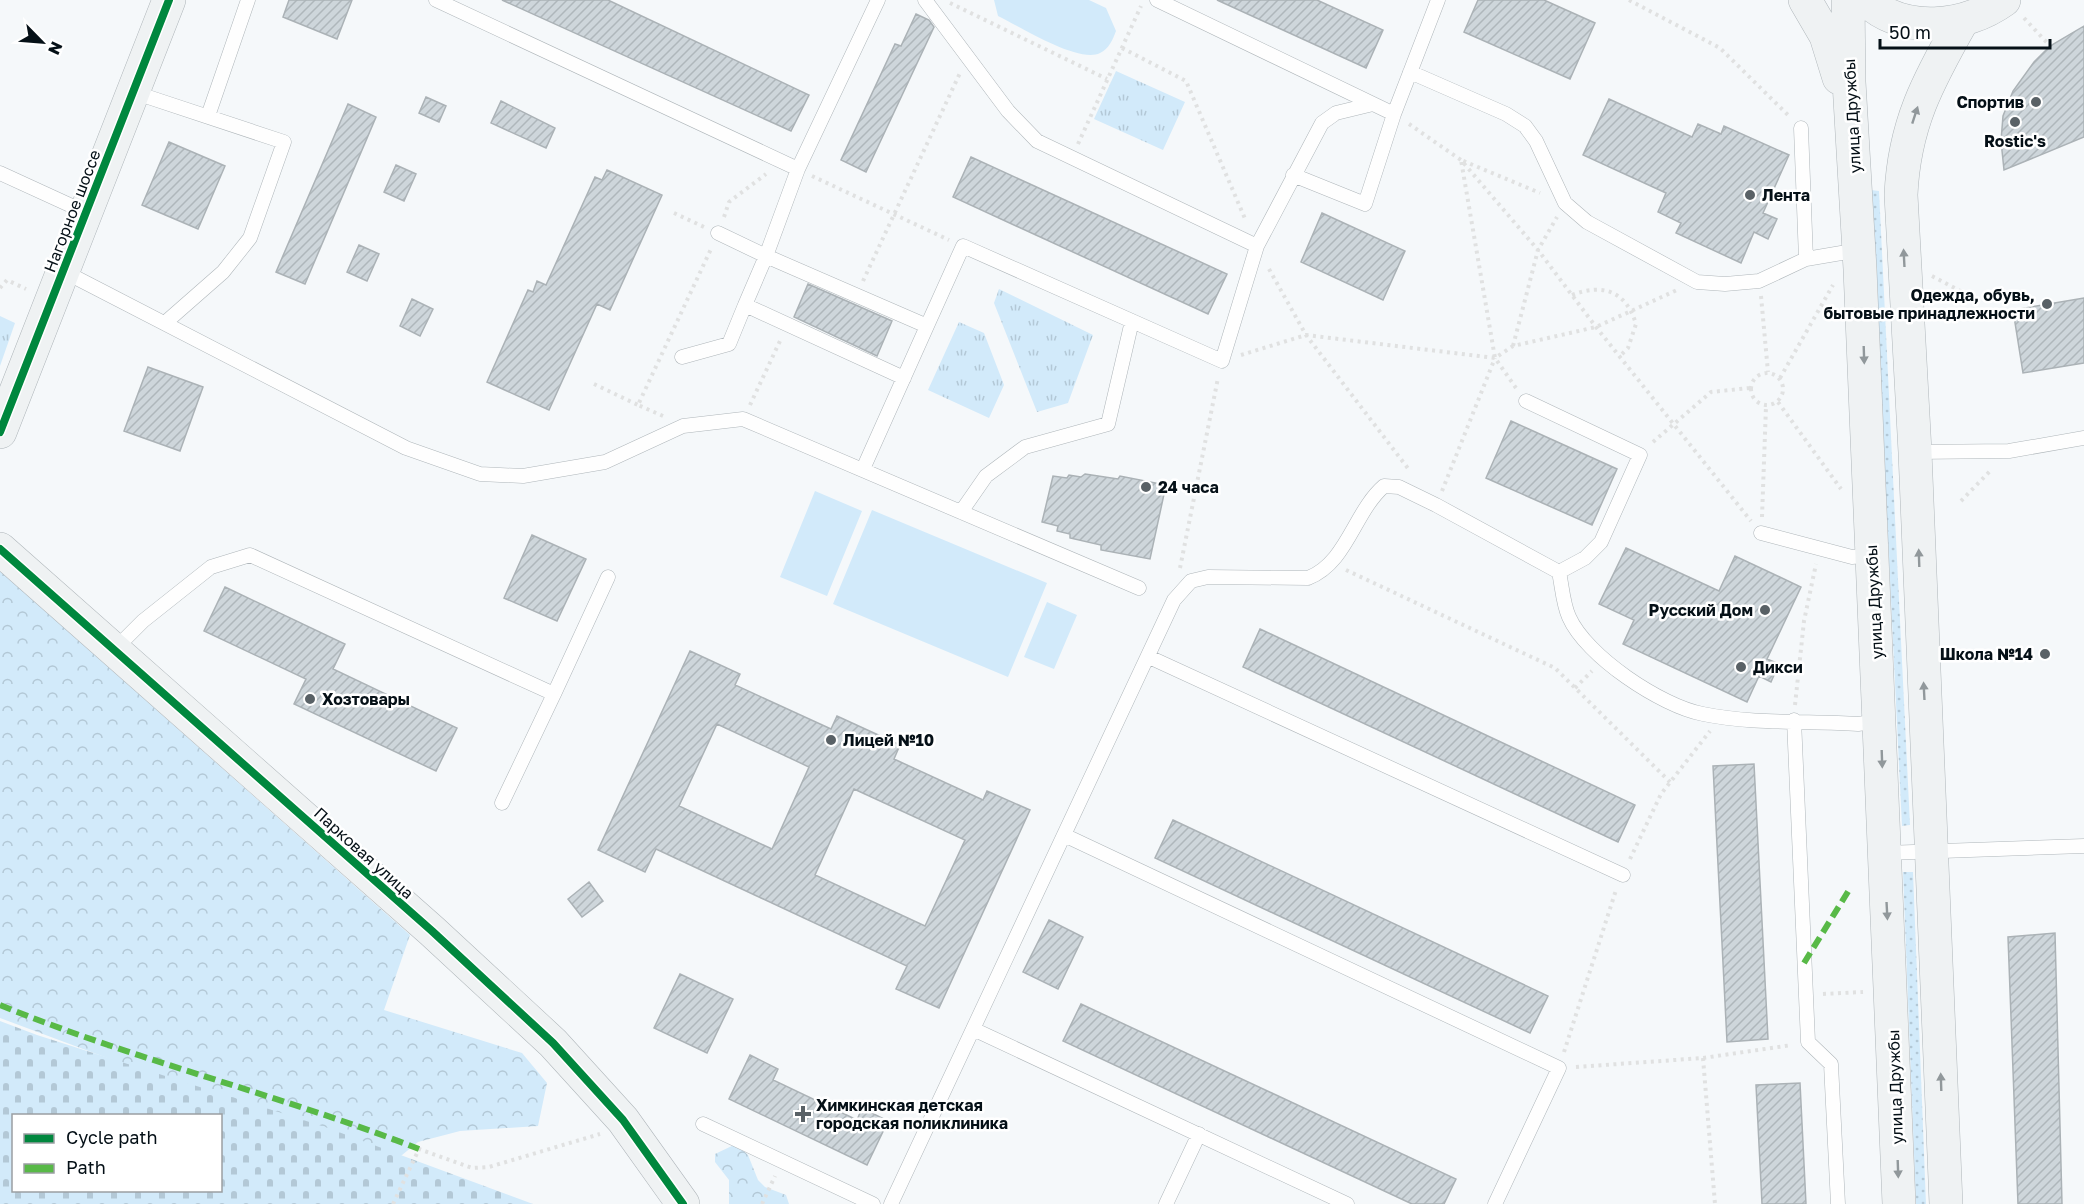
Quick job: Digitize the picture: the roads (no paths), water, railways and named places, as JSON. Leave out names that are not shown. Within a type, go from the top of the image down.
[{"type":"main road","name":"Нагорное шоссе","points":[[0,432],[169,0]]},
{"type":"main road","points":[[1805,0],[1826,36],[1851,114]]},
{"type":"main road","name":"улица Дружбы","points":[[1848,0],[1851,114],[1859,250],[1899,1204]]},
{"type":"main road","points":[[1866,0],[1899,18],[1930,24],[1962,21],[1989,11],[2013,7]]},
{"type":"main road","points":[[1946,1204],[1902,172],[1910,133],[1922,95],[1962,21]]},
{"type":"main road","name":"Парковая улица","points":[[0,549],[432,931],[553,1043],[624,1120],[683,1204]]},
{"type":"lane","points":[[208,116],[248,0]]},
{"type":"lane","points":[[436,0],[798,169]]},
{"type":"lane","points":[[682,357],[729,344],[766,256],[798,169],[878,0]]},
{"type":"lane","points":[[925,0],[1008,111],[1037,141],[1257,246]]},
{"type":"lane","points":[[1157,0],[1394,114]]},
{"type":"lane","points":[[1293,175],[1365,204],[1394,114],[1438,0]]},
{"type":"lane","points":[[1410,72],[1506,114],[1525,126],[1536,141],[1565,203],[1587,222],[1697,282],[1725,284],[1759,281],[1806,260],[1859,250]]},
{"type":"lane","points":[[133,92],[284,142],[250,238],[223,272],[166,322]]},
{"type":"lane","points":[[864,469],[963,246],[1222,361],[1257,246],[1322,123],[1336,112],[1373,104]]},
{"type":"lane","points":[[1801,128],[1806,260]]},
{"type":"lane","points":[[0,173],[85,212]]},
{"type":"lane","points":[[718,233],[927,326]]},
{"type":"lane","points":[[63,271],[166,322],[246,367],[406,448],[480,474],[523,476],[605,462],[683,426],[743,419],[1139,588]]},
{"type":"lane","points":[[745,305],[787,327],[904,378]]},
{"type":"lane","points":[[961,512],[986,476],[1025,447],[1108,424],[1132,321]]},
{"type":"lane","points":[[1526,401],[1640,454],[1601,542],[1585,558],[1559,572]]},
{"type":"lane","points":[[1915,452],[2009,451],[2084,438]]},
{"type":"lane","points":[[891,1204],[1174,600],[1191,581],[1208,577],[1308,578],[1320,573],[1333,562],[1371,497],[1384,486],[1399,487],[1436,505],[1559,572],[1568,615],[1581,639],[1603,660],[1634,681],[1700,714],[1858,724],[1879,721]]},
{"type":"lane","points":[[1761,533],[1852,557],[1872,555]]},
{"type":"lane","points":[[116,650],[143,621],[211,567],[250,555],[554,694]]},
{"type":"lane","points":[[502,803],[608,577]]},
{"type":"lane","points":[[1149,657],[1623,875]]},
{"type":"lane","points":[[1794,720],[1808,1042],[1831,1064],[1838,1204]]},
{"type":"lane","points":[[1064,835],[1559,1068],[1495,1204]]},
{"type":"lane","points":[[1885,853],[2084,846]]},
{"type":"lane","points":[[973,1029],[1347,1204]]},
{"type":"lane","points":[[703,1124],[782,1162],[852,1200],[873,1204]]},
{"type":"lane","points":[[1166,1204],[1199,1134]]},
{"type":"place","name":"Спортив","points":[[2036,102]]},
{"type":"place","name":"Rostic's","points":[[2015,122]]},
{"type":"place","name":"Лента","points":[[1750,195]]},
{"type":"place","name":"Одежда, обувь, бытовые принадлежности","points":[[2047,304]]},
{"type":"place","name":"24 часа","points":[[1146,487]]},
{"type":"place","name":"Русский Дом","points":[[1765,610]]},
{"type":"place","name":"Школа №14","points":[[2045,654]]},
{"type":"place","name":"Дикси","points":[[1741,667]]},
{"type":"place","name":"Хозтовары","points":[[310,699]]},
{"type":"place","name":"Лицей №10","points":[[831,740]]},
{"type":"place","name":"Химкинская детская городская поликлиника","points":[[803,1114]]}]
